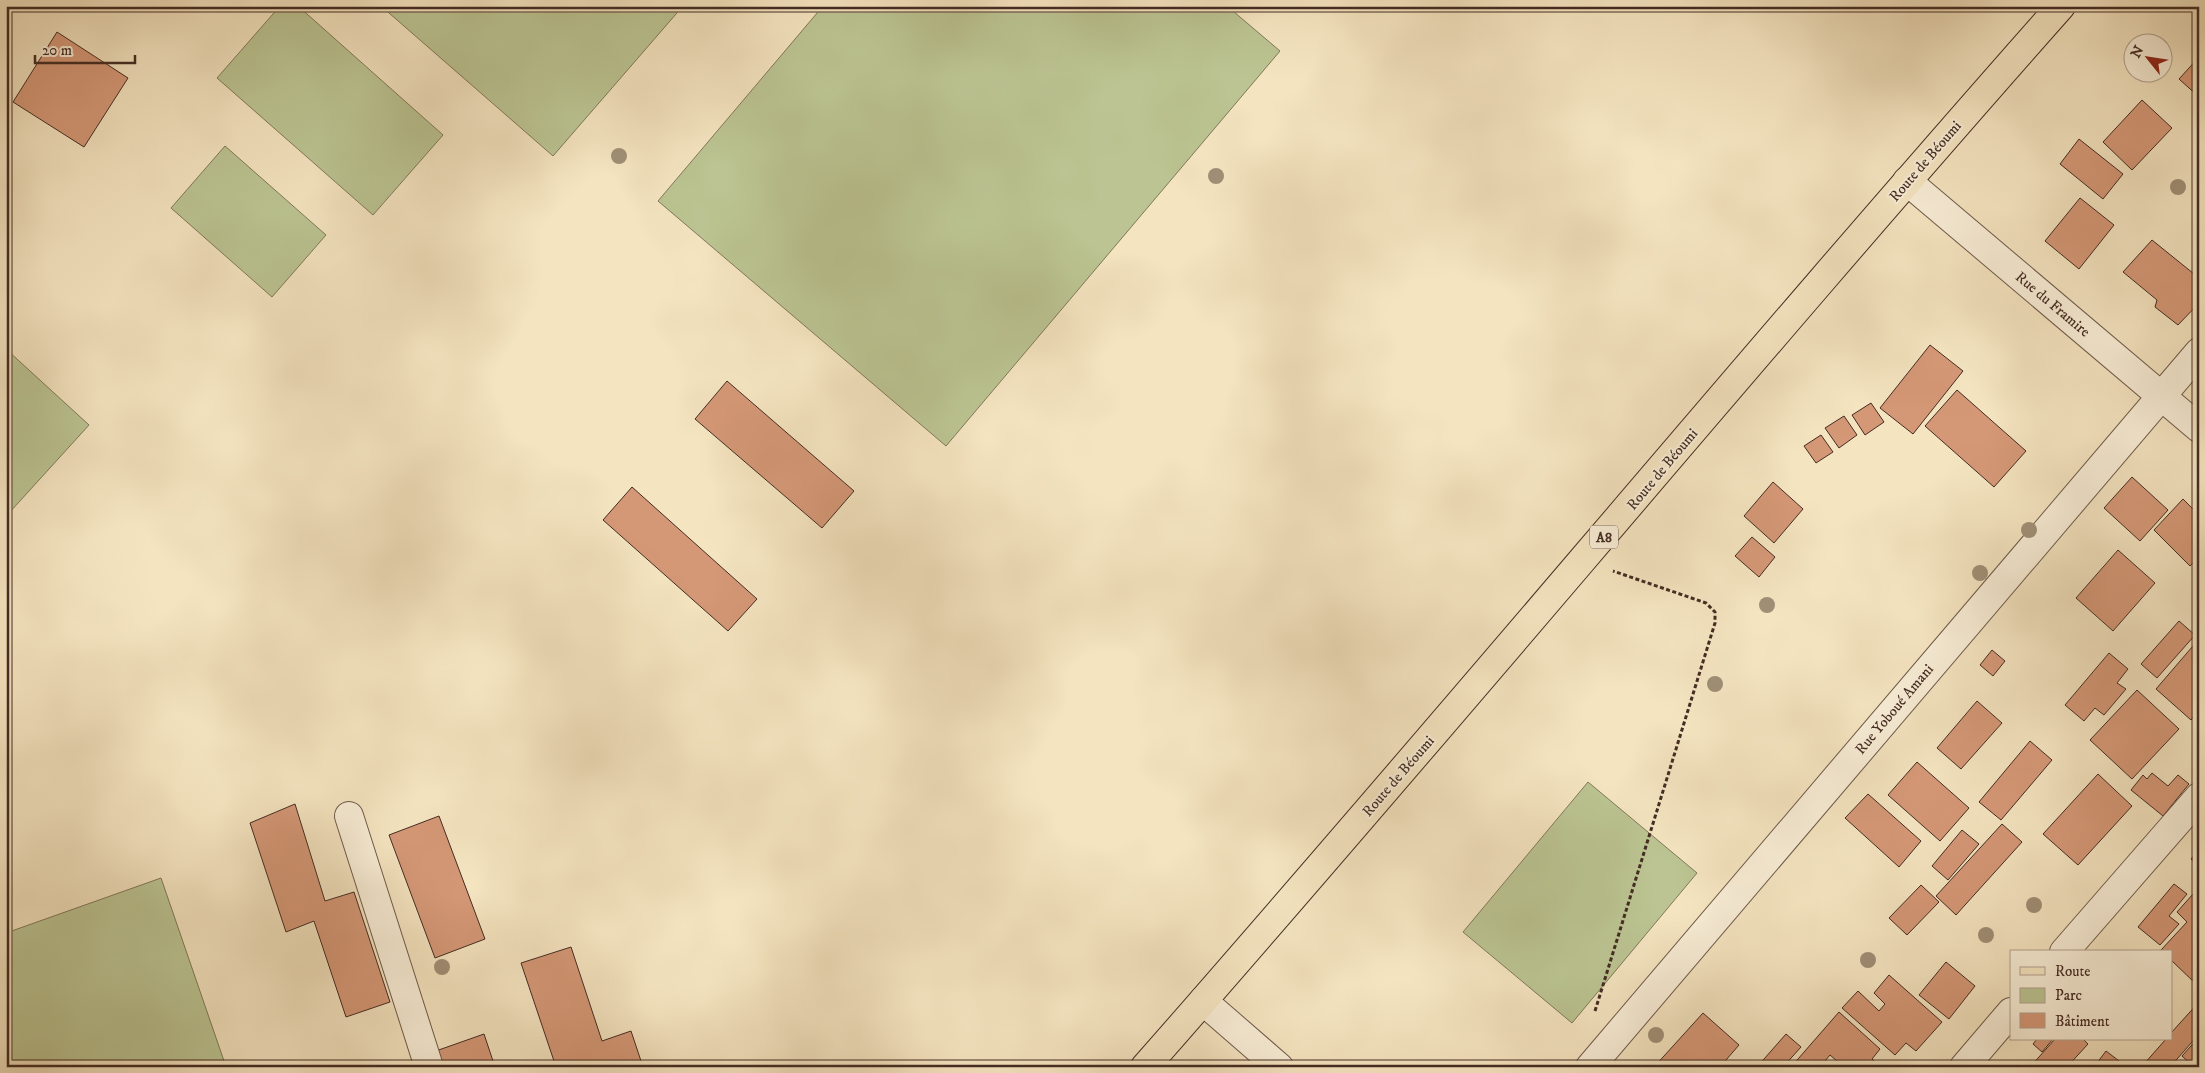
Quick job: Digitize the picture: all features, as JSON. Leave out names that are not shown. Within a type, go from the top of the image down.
[{"type":"main road","name":"Route de Béoumi","points":[[1145,1067],[1583,562],[1907,181],[2061,6]]},
{"type":"street","name":"Rue du Framire","points":[[1907,181],[2199,428]]},
{"type":"street","name":"Rue Yoboué Amani","points":[[1590,1067],[2199,352]]},
{"type":"street","points":[[2066,950],[2199,797]]},
{"type":"street","points":[[349,816],[429,1067]]},
{"type":"street","points":[[1203,1001],[1279,1067]]},
{"type":"street","points":[[1964,1067],[2010,1013]]},
{"type":"path","points":[[1583,562],[1639,578],[1706,603],[1715,612],[1715,623],[1592,1020]]},
{"type":"green space","points":[[280,6],[298,6],[443,135],[373,215],[217,78]]},
{"type":"green space","points":[[381,6],[683,6],[553,156]]},
{"type":"green space","points":[[823,6],[1227,6],[1280,51],[946,446],[658,201]]},
{"type":"green space","points":[[225,146],[326,235],[272,297],[171,208]]},
{"type":"green space","points":[[6,349],[89,425],[9,513],[6,511]]},
{"type":"green space","points":[[1588,782],[1697,873],[1572,1023],[1463,932]]},
{"type":"green space","points":[[161,878],[224,1061],[208,1067],[13,1067],[6,1048],[6,933]]},
{"type":"building","points":[[57,32],[128,78],[84,147],[13,102]]},
{"type":"building","points":[[2199,57],[2199,97],[2179,79]]},
{"type":"building","points":[[2142,100],[2172,128],[2132,170],[2103,142]]},
{"type":"building","points":[[2079,139],[2123,174],[2103,199],[2060,164]]},
{"type":"building","points":[[2080,198],[2114,225],[2079,269],[2045,241]]},
{"type":"building","points":[[2152,240],[2199,278],[2199,303],[2178,325],[2155,307],[2157,300],[2123,272]]},
{"type":"building","points":[[1930,345],[1963,371],[1913,434],[1880,408]]},
{"type":"building","points":[[727,381],[854,491],[822,528],[695,419]]},
{"type":"building","points":[[1957,390],[2026,451],[1994,487],[1925,426]]},
{"type":"building","points":[[1871,403],[1884,422],[1865,435],[1852,415]]},
{"type":"building","points":[[1844,416],[1857,435],[1839,448],[1825,428]]},
{"type":"building","points":[[1821,435],[1833,452],[1816,463],[1804,446]]},
{"type":"building","points":[[2132,477],[2168,510],[2140,541],[2104,508]]},
{"type":"building","points":[[1773,482],[1803,509],[1774,543],[1744,516]]},
{"type":"building","points":[[632,487],[757,599],[728,631],[603,520]]},
{"type":"building","points":[[2183,499],[2199,515],[2199,557],[2190,566],[2154,530]]},
{"type":"building","points":[[1752,537],[1775,557],[1759,577],[1735,556]]},
{"type":"building","points":[[2118,550],[2155,583],[2113,631],[2076,598]]},
{"type":"building","points":[[2179,621],[2195,635],[2157,678],[2141,664]]},
{"type":"building","points":[[2199,639],[2199,710],[2191,720],[2156,689]]},
{"type":"building","points":[[1992,650],[2005,661],[1993,676],[1980,665]]},
{"type":"building","points":[[2109,653],[2128,669],[2117,683],[2126,689],[2104,715],[2095,708],[2084,721],[2065,705]]},
{"type":"building","points":[[2137,690],[2179,729],[2132,779],[2090,740]]},
{"type":"building","points":[[1977,701],[2002,723],[1961,769],[1937,748]]},
{"type":"building","points":[[2030,741],[2052,760],[2001,820],[1979,802]]},
{"type":"building","points":[[1917,762],[1969,808],[1940,841],[1888,795]]},
{"type":"building","points":[[2152,773],[2168,786],[2178,775],[2189,784],[2163,816],[2131,790],[2143,775],[2147,779]]},
{"type":"building","points":[[2098,774],[2132,806],[2078,865],[2043,834]]},
{"type":"building","points":[[1868,794],[1921,841],[1899,867],[1845,818]]},
{"type":"building","points":[[295,804],[325,901],[354,892],[390,1002],[346,1017],[314,921],[286,932],[250,823]]},
{"type":"building","points":[[439,816],[485,939],[435,958],[389,835]]},
{"type":"building","points":[[2002,824],[2022,842],[1956,915],[1936,896]]},
{"type":"building","points":[[1962,830],[1979,844],[1948,880],[1932,866]]},
{"type":"building","points":[[2199,850],[2199,865],[2191,859]]},
{"type":"building","points":[[2174,884],[2187,894],[2169,916],[2179,924],[2160,945],[2138,927]]},
{"type":"building","points":[[1921,885],[1939,902],[1907,935],[1889,918]]},
{"type":"building","points":[[2193,894],[2199,899],[2199,982],[2196,984],[2172,961],[2172,950],[2161,950],[2187,922],[2177,912]]},
{"type":"building","points":[[571,947],[602,1041],[631,1031],[643,1067],[585,1067],[584,1064],[577,1067],[556,1067],[521,963]]},
{"type":"building","points":[[1946,962],[1975,986],[1949,1019],[1919,995]]},
{"type":"building","points":[[1889,975],[1942,1022],[1916,1051],[1906,1043],[1895,1055],[1842,1008],[1858,991],[1879,1011],[1885,1004],[1874,993]]},
{"type":"building","points":[[2199,1002],[2199,1034],[2170,1067],[2147,1067],[2144,1064],[2165,1040],[2172,1040],[2172,1032]]},
{"type":"building","points":[[1839,1012],[1880,1049],[1872,1059],[1881,1067],[1844,1067],[1830,1055],[1820,1067],[1791,1067]]},
{"type":"building","points":[[1703,1013],[1739,1045],[1720,1067],[1654,1067]]},
{"type":"building","points":[[484,1034],[495,1067],[437,1067],[433,1052]]},
{"type":"building","points":[[1786,1034],[1801,1047],[1783,1067],[1757,1067]]},
{"type":"building","points":[[2199,1037],[2199,1067],[2194,1067],[2182,1056]]},
{"type":"building","points":[[2036,1040],[2052,1040],[2042,1052],[2033,1044]]},
{"type":"building","points":[[2054,1040],[2084,1040],[2088,1044],[2067,1067],[2030,1067]]},
{"type":"building","points":[[2106,1051],[2127,1067],[2094,1067]]}]
